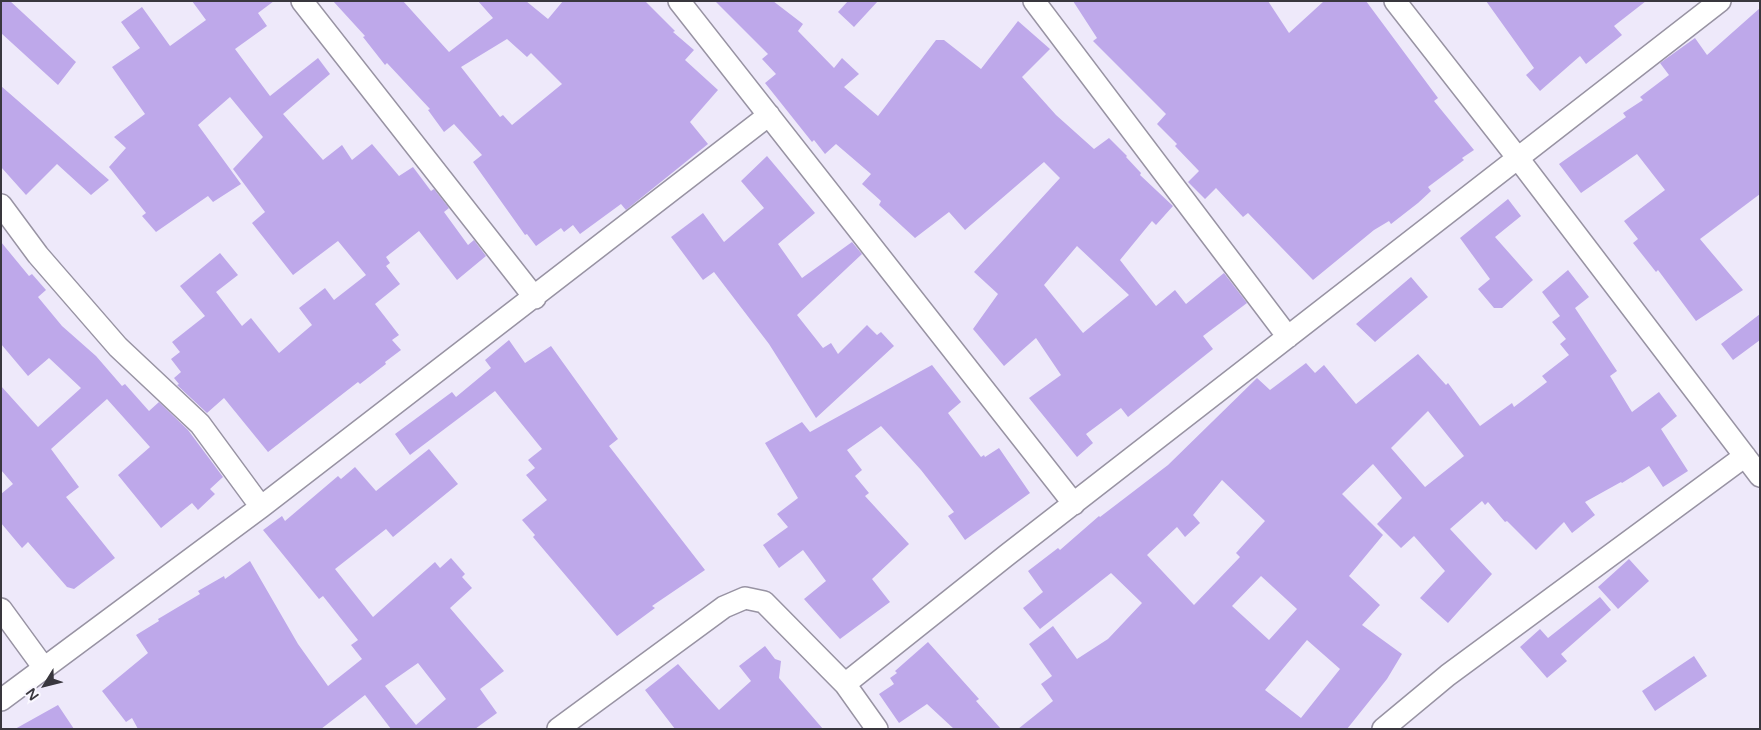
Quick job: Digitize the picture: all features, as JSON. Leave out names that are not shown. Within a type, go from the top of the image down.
[{"type":"street","points":[[302,1],[535,298]]},
{"type":"street","points":[[679,1],[1074,504]]},
{"type":"street","points":[[1034,1],[1288,337]]},
{"type":"street","points":[[1395,1],[1517,157],[1760,476]]},
{"type":"street","points":[[845,684],[1517,157],[1720,1]]},
{"type":"street","points":[[1,700],[261,508],[535,298],[769,115]]},
{"type":"street","points":[[1,205],[38,255],[118,347],[200,424],[261,508]]},
{"type":"street","points":[[1383,729],[1448,675],[1745,456]]},
{"type":"street","points":[[558,729],[724,607],[745,598],[764,602],[845,684],[878,729]]},
{"type":"street","points":[[1,609],[44,668]]},
{"type":"building","points":[[1,1],[10,1],[76,62],[58,85],[1,33]]},
{"type":"building","points":[[192,1],[274,1],[258,13],[267,26],[235,49],[270,96],[318,58],[330,74],[283,114],[323,160],[342,145],[352,160],[372,144],[399,176],[413,167],[431,191],[434,189],[449,208],[444,212],[468,245],[474,240],[486,256],[457,280],[419,231],[386,257],[390,263],[386,266],[400,284],[375,304],[399,335],[392,340],[401,350],[360,384],[358,382],[268,452],[224,398],[207,413],[177,385],[179,384],[174,378],[181,372],[171,359],[180,352],[172,342],[205,316],[180,286],[220,253],[238,275],[216,292],[242,326],[251,318],[279,353],[312,325],[299,308],[325,288],[334,300],[366,275],[338,241],[293,275],[252,223],[265,212],[233,169],[263,137],[230,97],[198,125],[241,184],[213,202],[208,196],[156,232],[142,216],[146,213],[109,167],[126,148],[114,137],[145,114],[112,67],[140,48],[121,22],[142,7],[170,46],[206,20]]},
{"type":"building","points":[[333,1],[403,1],[449,52],[493,18],[478,1],[526,1],[548,19],[563,1],[645,1],[675,31],[673,32],[694,50],[685,60],[718,90],[690,122],[708,144],[626,210],[621,204],[580,234],[573,225],[564,232],[561,228],[536,246],[527,234],[525,235],[473,162],[482,155],[454,124],[444,132],[428,110],[430,109],[387,63],[385,65],[363,37],[365,36]],"holes":[[[507,39],[527,57],[531,53],[562,84],[512,125],[503,115],[500,117],[461,67]]]},
{"type":"building","points":[[715,1],[773,1],[803,24],[798,31],[834,68],[842,58],[859,74],[844,87],[878,116],[936,40],[944,40],[981,69],[1018,21],[1050,49],[1022,77],[1056,115],[1094,149],[1109,138],[1127,156],[1141,173],[1140,175],[1173,206],[1156,225],[1152,221],[1120,260],[1156,306],[1175,290],[1186,304],[1224,273],[1247,303],[1203,336],[1213,349],[1128,417],[1121,408],[1086,434],[1093,443],[1077,457],[1029,398],[1061,375],[1036,338],[1004,366],[973,329],[998,294],[974,272],[1060,178],[1044,162],[965,230],[949,212],[915,238],[879,205],[881,201],[862,184],[871,174],[836,144],[825,154],[814,140],[812,142],[765,83],[776,74],[762,59],[768,54]],"holes":[[[1077,246],[1129,295],[1083,333],[1044,285]]]},
{"type":"building","points":[[848,1],[878,1],[854,27],[838,12]]},
{"type":"building","points":[[1073,1],[1268,1],[1289,33],[1324,1],[1366,1],[1438,98],[1434,101],[1474,150],[1462,158],[1464,160],[1428,187],[1431,191],[1418,203],[1391,224],[1389,221],[1374,230],[1313,280],[1248,213],[1243,217],[1216,188],[1205,199],[1188,182],[1199,171],[1175,146],[1177,144],[1157,124],[1166,114],[1093,41],[1097,38]]},
{"type":"building","points":[[1486,1],[1646,1],[1614,26],[1622,35],[1586,64],[1580,56],[1540,91],[1526,75],[1534,68]]},
{"type":"building","points":[[1760,8],[1760,194],[1700,239],[1743,290],[1696,321],[1658,270],[1656,272],[1633,243],[1638,239],[1624,221],[1665,190],[1637,154],[1581,193],[1559,164],[1626,117],[1623,113],[1643,100],[1640,97],[1669,75],[1660,63],[1695,38],[1707,55]]},
{"type":"building","points":[[1,86],[109,180],[91,195],[57,164],[26,195],[1,167]]},
{"type":"building","points":[[767,156],[815,213],[778,244],[802,278],[852,242],[862,254],[797,315],[823,348],[831,343],[838,354],[867,325],[877,335],[881,332],[894,346],[816,418],[769,344],[714,272],[703,280],[671,237],[703,213],[724,242],[764,208],[741,181]]},
{"type":"building","points":[[1508,199],[1521,216],[1495,237],[1533,280],[1502,308],[1494,308],[1478,289],[1490,279],[1460,238]]},
{"type":"building","points":[[1,242],[29,276],[32,274],[46,290],[38,297],[62,326],[96,356],[122,386],[125,384],[149,411],[159,402],[188,430],[223,477],[210,489],[215,494],[198,510],[192,503],[161,528],[118,475],[150,447],[107,399],[51,449],[79,487],[66,497],[115,558],[74,589],[67,587],[28,542],[22,548],[1,523],[1,494],[13,484],[1,470],[1,386],[38,427],[81,388],[49,358],[28,376],[1,344]]},
{"type":"building","points":[[1568,270],[1589,297],[1575,308],[1617,371],[1610,376],[1632,412],[1659,392],[1677,416],[1661,429],[1688,471],[1663,487],[1649,466],[1622,483],[1585,502],[1595,515],[1572,533],[1564,522],[1536,550],[1507,521],[1505,522],[1488,502],[1485,505],[1482,501],[1450,529],[1492,574],[1448,623],[1420,598],[1445,571],[1414,536],[1401,548],[1377,524],[1402,498],[1373,464],[1342,494],[1383,535],[1349,576],[1380,605],[1362,625],[1402,654],[1387,679],[1347,729],[1018,729],[1053,701],[1041,684],[1052,676],[1029,644],[1053,626],[1077,659],[1108,639],[1142,603],[1111,573],[1040,629],[1023,608],[1043,592],[1028,571],[1058,548],[1060,550],[1099,516],[1168,465],[1257,378],[1270,390],[1306,363],[1315,373],[1324,365],[1356,404],[1418,354],[1446,385],[1448,383],[1480,426],[1512,403],[1514,407],[1547,382],[1542,376],[1569,355],[1560,344],[1566,339],[1552,322],[1560,316],[1542,292]],"holes":[[[1428,411],[1464,456],[1425,487],[1391,448]],[[1222,480],[1265,521],[1236,553],[1240,557],[1194,605],[1147,555],[1177,527],[1185,537],[1200,523],[1193,515]],[[1261,576],[1297,609],[1269,640],[1232,606]],[[1307,640],[1340,669],[1301,718],[1265,690]]]},
{"type":"building","points":[[1411,277],[1428,297],[1375,342],[1356,324]]},
{"type":"building","points":[[1760,314],[1760,340],[1733,360],[1721,344]]},
{"type":"building","points":[[509,340],[525,363],[551,346],[618,439],[609,446],[705,570],[652,606],[655,608],[617,636],[533,537],[535,535],[522,520],[547,500],[526,475],[535,468],[528,460],[542,449],[495,391],[410,455],[395,434],[452,392],[456,397],[491,368],[485,360]]},
{"type":"building","points":[[932,365],[961,402],[948,413],[981,457],[984,455],[985,457],[999,448],[1030,493],[965,540],[948,516],[954,512],[921,470],[881,426],[847,450],[862,470],[855,476],[869,493],[865,496],[909,544],[872,579],[890,602],[840,639],[804,599],[826,581],[803,550],[779,568],[763,545],[788,527],[777,514],[798,498],[765,443],[802,422],[810,432]]},
{"type":"building","points":[[429,449],[458,484],[393,537],[386,529],[335,569],[373,617],[435,562],[440,568],[451,558],[465,574],[462,577],[472,588],[450,608],[504,671],[480,689],[497,713],[475,729],[391,729],[365,695],[321,729],[138,729],[132,718],[126,722],[102,691],[148,653],[136,635],[159,621],[158,619],[200,594],[198,591],[224,576],[225,579],[250,561],[298,644],[328,686],[362,659],[351,645],[358,640],[323,596],[319,599],[263,530],[282,516],[285,521],[338,476],[341,479],[355,467],[376,491]],"holes":[[[418,663],[446,699],[416,725],[385,686]]]},
{"type":"building","points":[[1629,559],[1649,581],[1618,609],[1598,587]]},
{"type":"building","points":[[1600,597],[1611,610],[1561,654],[1567,661],[1547,678],[1520,647],[1540,629],[1548,638]]},
{"type":"building","points":[[928,642],[979,699],[976,701],[1001,729],[954,729],[927,704],[899,723],[879,694],[894,684],[890,678],[897,673],[895,671]]},
{"type":"building","points":[[765,646],[775,659],[781,661],[779,678],[823,729],[675,729],[645,690],[678,664],[719,710],[751,681],[739,666]]},
{"type":"building","points":[[1694,656],[1707,676],[1655,711],[1642,691]]},
{"type":"building","points":[[58,705],[74,729],[15,729]]}]
